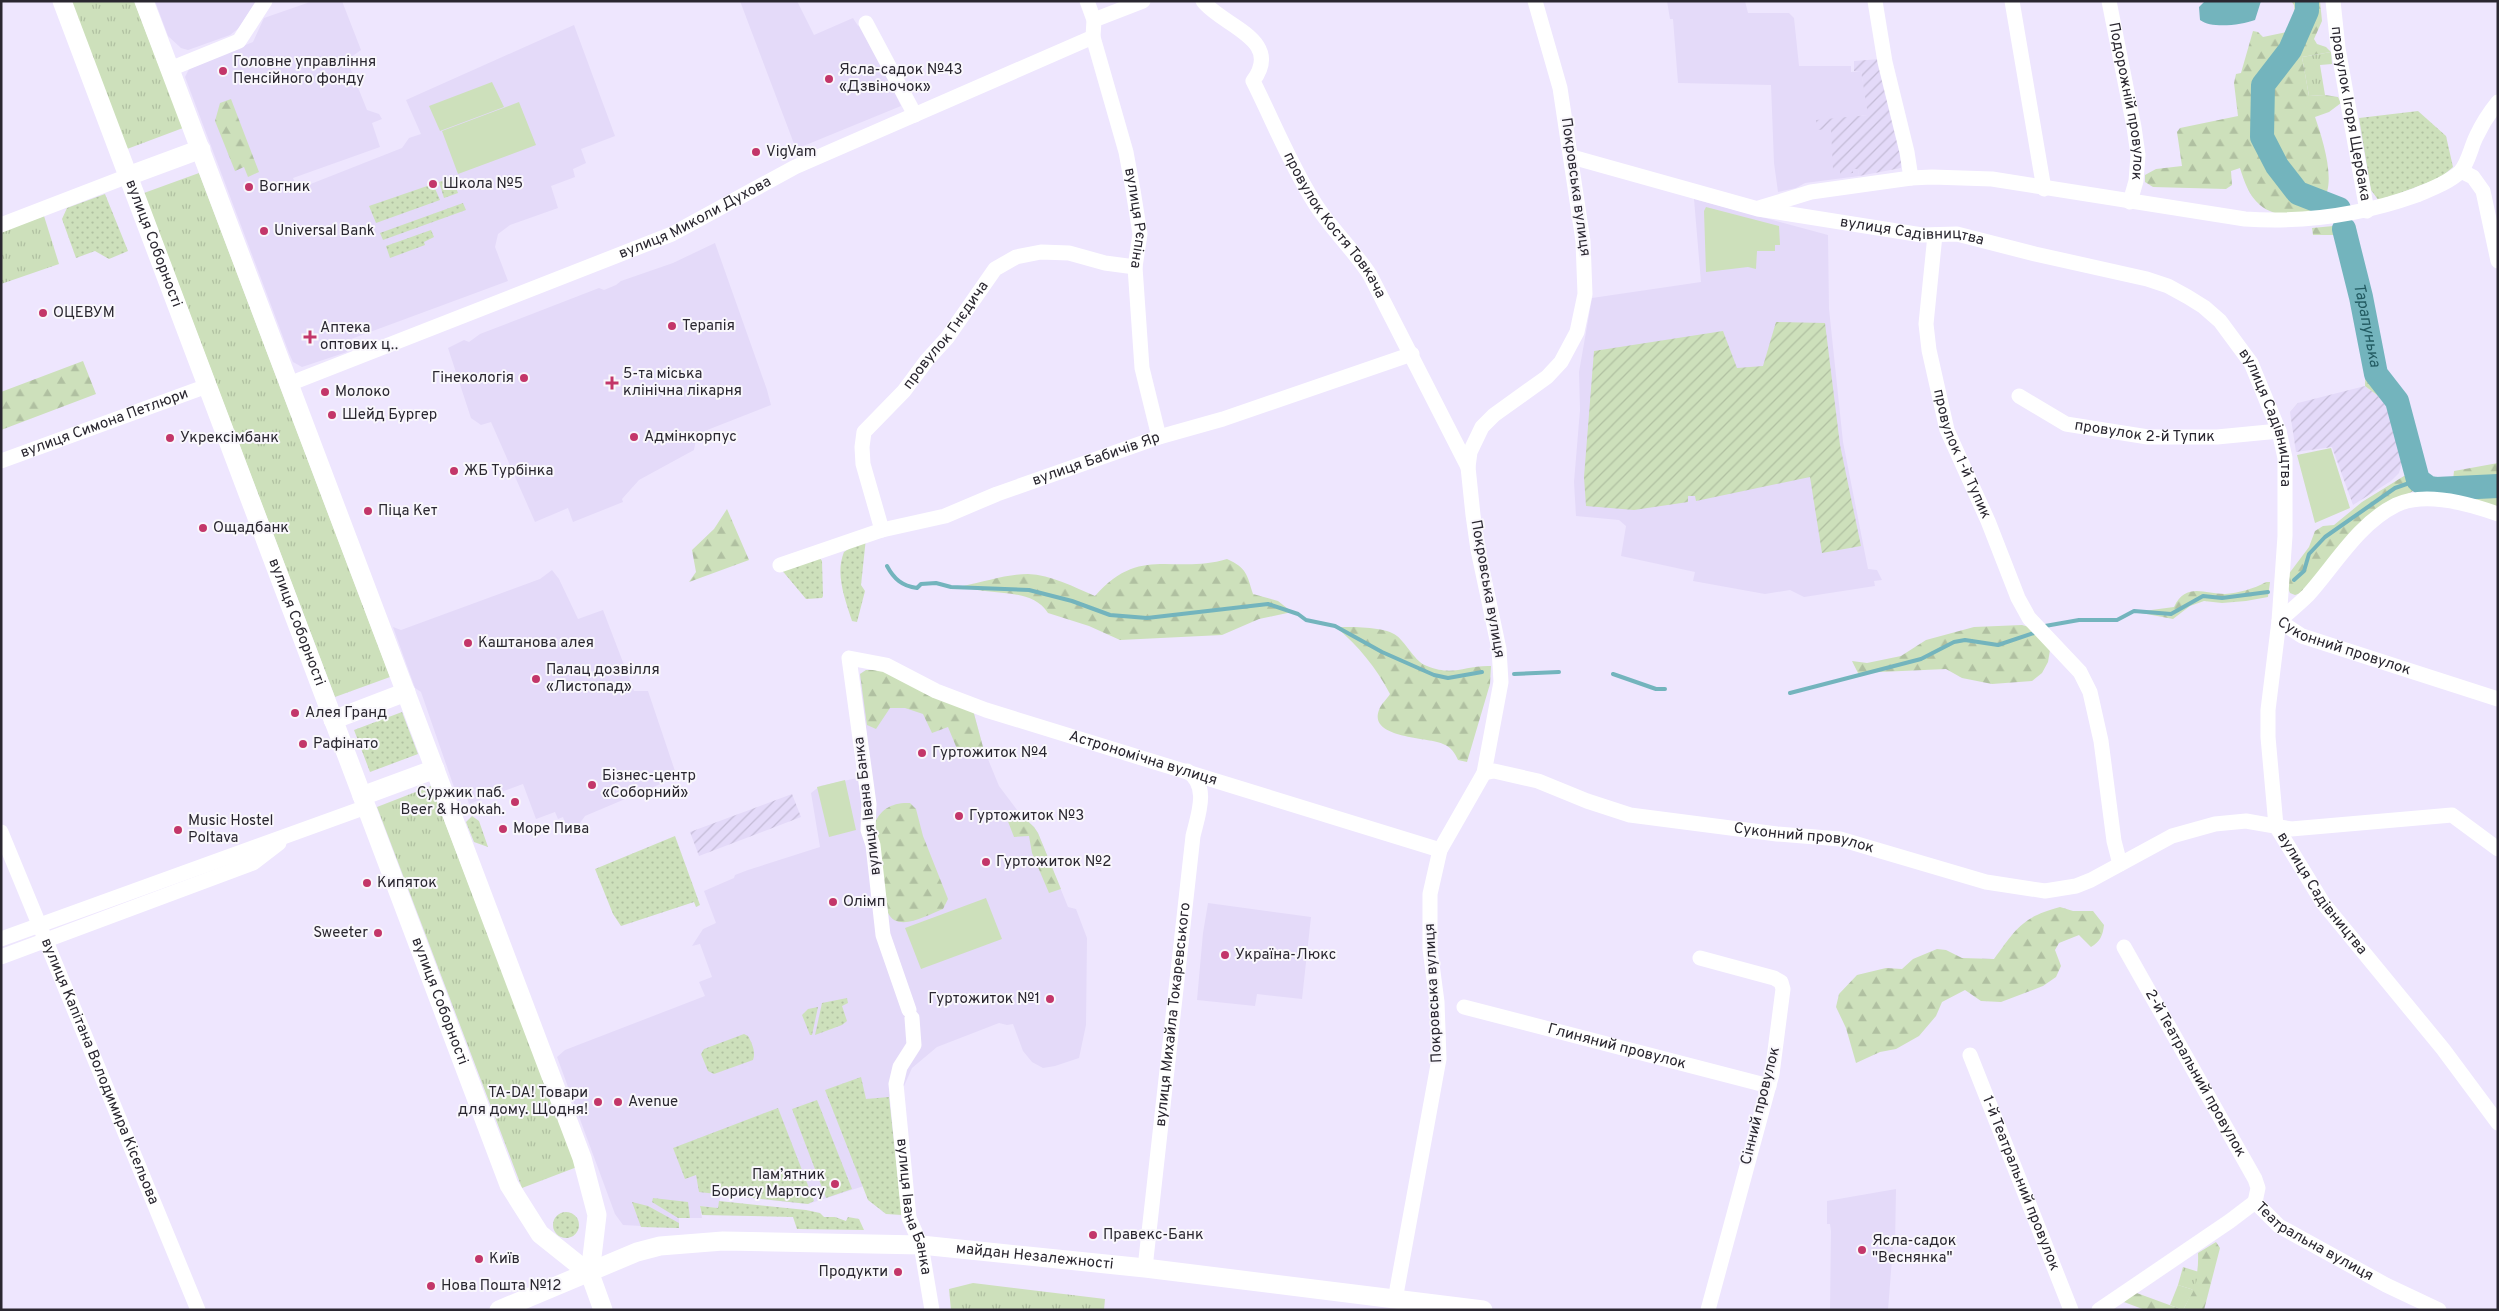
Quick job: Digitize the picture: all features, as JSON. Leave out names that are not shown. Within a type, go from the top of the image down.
[{"type":"main road","name":"вулиця Соборності","points":[[62,1],[509,1185],[540,1234],[590,1274]]},
{"type":"main road","points":[[144,1],[589,1178],[597,1215],[590,1274],[603,1310]]},
{"type":"main road","points":[[128,176],[200,149]]},
{"type":"main road","points":[[333,720],[406,692]]},
{"type":"main road","points":[[364,802],[435,769]]},
{"type":"main road","name":"майдан Незалежності","points":[[499,1310],[590,1274],[637,1252],[660,1246],[723,1241],[921,1245],[1145,1268],[1483,1310]]},
{"type":"street","points":[[170,69],[239,41],[265,1]]},
{"type":"street","name":"вулиця Рєпіна","points":[[1087,1],[1094,20],[1093,37],[1126,152],[1133,190],[1140,234],[1134,267],[1142,368],[1159,437]]},
{"type":"street","points":[[1094,20],[1143,1]]},
{"type":"street","name":"провулок Костя Товкача","points":[[1203,1],[1222,19],[1246,32],[1256,42],[1261,59],[1253,81],[1298,173],[1326,221],[1353,251],[1370,275],[1468,467]]},
{"type":"street","name":"Покровська вулиця","points":[[1395,1300],[1439,1059],[1437,1002],[1430,949],[1430,894],[1440,850],[1484,773],[1501,671],[1492,610],[1478,550],[1468,467],[1474,439],[1482,427],[1509,403],[1554,370],[1570,348],[1577,332],[1583,306],[1586,271],[1572,156],[1560,88],[1535,1]]},
{"type":"street","points":[[1875,1],[1885,62],[1907,152],[1911,178]]},
{"type":"street","points":[[2012,1],[2044,189]]},
{"type":"street","name":"Подорожній провулок","points":[[2109,1],[2138,155],[2138,175],[2130,202]]},
{"type":"street","name":"провулок Ігоря Щербака","points":[[2333,1],[2338,48],[2367,211],[2426,191],[2446,182],[2462,171]]},
{"type":"street","points":[[866,23],[915,116]]},
{"type":"street","name":"вулиця Миколи Духова","points":[[289,384],[672,234],[795,167],[1093,37]]},
{"type":"street","points":[[2498,102],[2481,126],[2462,171],[2473,177],[2483,191],[2498,261]]},
{"type":"street","name":"вулиця Садівництва","points":[[1572,156],[1758,209],[1902,232],[1935,235],[1947,233],[1967,236],[2147,280],[2168,286],[2188,297],[2220,321],[2237,342],[2250,363],[2279,431],[2286,473],[2279,621],[2268,710],[2268,738],[2276,826],[2323,904],[2392,990],[2443,1049],[2497,1118]]},
{"type":"street","points":[[1,225],[128,176]]},
{"type":"street","points":[[1758,209],[1810,192],[1911,178],[1992,179],[2044,189],[2229,217],[2278,221],[2367,211]]},
{"type":"street","name":"провулок 1-й Тупик","points":[[1935,235],[1926,324],[1929,350],[1947,430],[1988,521],[2018,598],[2029,618],[2080,672],[2090,692],[2101,741],[2114,842],[2120,864]]},
{"type":"street","name":"провулок Гнєдича","points":[[882,530],[863,464],[862,447],[864,432],[904,391],[946,338],[995,269],[1016,257],[1041,252],[1069,253],[1105,264],[1134,267]]},
{"type":"street","name":"вулиця Бабичів Яр","points":[[780,565],[882,530],[944,516],[997,494],[1159,437],[1223,419],[1412,354]]},
{"type":"street","name":"вулиця Симона Петлюри","points":[[1,461],[207,386]]},
{"type":"street","name":"провулок 2-й Тупик","points":[[2018,396],[2066,424],[2148,437],[2217,437],[2279,431]]},
{"type":"street","name":"Суконний провулок","points":[[2498,514],[2456,501],[2410,500],[2396,505],[2354,539],[2307,596],[2279,621],[2302,636],[2498,699]]},
{"type":"street","name":"Астрономічна вулиця","points":[[849,658],[886,665],[936,691],[978,707],[1184,769],[1239,788],[1440,850]]},
{"type":"street","name":"вулиця Івана Банка","points":[[849,658],[869,804],[868,830],[873,846],[883,935],[910,1014],[914,1045],[900,1067],[896,1084],[909,1218],[921,1245],[932,1310]]},
{"type":"street","points":[[1184,769],[1198,783],[1201,797],[1215,789],[1239,788]]},
{"type":"street","name":"Суконний провулок","points":[[1484,773],[1494,771],[1538,780],[1587,801],[1630,815],[1767,833],[1840,839],[1968,877],[2028,889],[2053,891],[2091,880],[2172,836],[2200,827],[2246,821],[2291,829],[2452,815],[2498,849]]},
{"type":"street","name":"вулиця Михайла Токаревського","points":[[1145,1268],[1193,836],[1201,797]]},
{"type":"street","points":[[1,939],[290,834],[364,802]]},
{"type":"street","name":"вулиця Капітана Володимира Кісельова","points":[[1,832],[198,1310]]},
{"type":"street","points":[[1,957],[253,863],[290,834]]},
{"type":"street","name":"2-й Театральний провулок","points":[[2124,947],[2255,1179],[2258,1188],[2255,1202]]},
{"type":"street","name":"Сінний провулок","points":[[1700,958],[1765,975],[1781,982],[1783,989],[1776,1059],[1708,1310]]},
{"type":"street","name":"Глиняний провулок","points":[[1464,1007],[1769,1086]]},
{"type":"street","name":"1-й Театральний провулок","points":[[1970,1055],[2071,1310]]},
{"type":"street","name":"Театральна вулиця","points":[[2099,1310],[2255,1202],[2279,1226],[2386,1285],[2439,1310]]},
{"type":"shaded area","points":[[155,1],[256,1],[239,28],[230,35],[188,50],[181,48],[168,36]]},
{"type":"shaded area","points":[[313,1],[342,1],[361,50],[347,60],[367,110],[379,114],[382,119],[372,123],[380,147],[293,178],[298,189],[402,148],[409,138],[421,134],[406,100],[574,25],[615,136],[581,149],[586,163],[573,169],[575,177],[551,186],[558,208],[510,225],[498,234],[495,247],[508,281],[343,342],[347,352],[302,367],[293,362],[289,353],[185,77],[190,67],[253,42],[264,18]]},
{"type":"shaded area","name":"Ясла-садок №43 «Дзвіночок»","points":[[740,1],[797,1],[814,35],[853,18],[858,26],[863,24],[901,106],[796,149]]},
{"type":"shaded area","points":[[1667,1],[1745,1],[1748,13],[1789,13],[1794,18],[1799,66],[1851,66],[1851,72],[1861,71],[1869,115],[1856,116],[1854,118],[1859,176],[1805,183],[1796,188],[1778,192],[1774,163],[1771,85],[1678,83],[1673,19],[1670,19]]},
{"type":"shaded area","points":[[2205,1],[2261,1],[2255,20],[2235,25],[2219,25],[2205,23],[2200,20],[2199,7]]},
{"type":"shaded area","points":[[1880,59],[1902,162],[1901,168],[1859,176],[1858,169],[1853,169],[1853,173],[1840,174],[1840,170],[1833,170],[1831,129],[1817,130],[1816,120],[1868,115],[1861,71],[1854,71],[1854,61]]},
{"type":"shaded area","points":[[1694,199],[1828,235],[1829,309],[1843,442],[1868,569],[1877,570],[1882,580],[1874,581],[1875,586],[1804,597],[1790,590],[1765,594],[1693,581],[1695,572],[1621,556],[1626,526],[1619,520],[1576,516],[1574,482],[1580,410],[1579,372],[1592,298],[1701,282]]},
{"type":"shaded area","name":"5-та міська клінічна лікарня","points":[[715,243],[771,405],[697,434],[694,450],[639,480],[622,499],[623,502],[573,522],[568,508],[535,522],[491,422],[481,425],[471,418],[448,348],[464,340],[469,342],[480,334],[599,288],[604,290],[621,281],[673,263]]},
{"type":"shaded area","points":[[2365,386],[2389,408],[2403,459],[2399,473],[2391,481],[2353,505],[2332,447],[2296,452],[2290,412],[2298,403]]},
{"type":"shaded area","points":[[2405,408],[2413,457],[2407,459],[2396,423],[2397,409]]},
{"type":"shaded area","points":[[552,570],[559,579],[578,619],[603,610],[634,691],[648,691],[677,777],[585,816],[570,837],[563,817],[558,819],[555,812],[536,819],[523,784],[469,804],[466,794],[455,790],[421,692],[415,688],[393,627],[401,630],[540,579]]},
{"type":"shaded area","points":[[866,670],[973,710],[983,747],[999,786],[1020,814],[1038,833],[1068,907],[1076,909],[1087,938],[1086,1025],[1079,1058],[1043,1068],[1032,1062],[1023,1051],[1013,1024],[999,1023],[937,1047],[912,1068],[904,1086],[889,1097],[898,1175],[808,1204],[721,1195],[718,1208],[700,1206],[702,1218],[679,1218],[679,1228],[623,1225],[615,1214],[557,1057],[565,1050],[705,996],[699,982],[712,977],[700,944],[692,946],[703,929],[716,923],[704,891],[748,870],[820,847],[811,793],[820,786],[862,777],[870,765],[860,674]]},
{"type":"shaded area","points":[[792,794],[801,817],[699,856],[690,832]]},
{"type":"shaded area","points":[[1208,903],[1311,917],[1302,999],[1257,994],[1255,1006],[1197,1000],[1203,933]]},
{"type":"shaded area","name":"Ясла-садок \"Веснянка\"","points":[[1896,1189],[1895,1245],[1893,1246],[1888,1310],[1830,1310],[1831,1231],[1830,1224],[1827,1224],[1827,1201]]},
{"type":"green space","points":[[70,1],[134,1],[183,128],[127,149]]},
{"type":"green space","points":[[2291,1],[2320,1],[2322,21],[2314,39],[2317,44],[2326,47],[2331,52],[2302,57],[2309,96],[2325,95],[2338,97],[2341,103],[2329,112],[2315,117],[2329,175],[2327,192],[2323,202],[2316,209],[2307,213],[2287,216],[2277,214],[2260,205],[2253,197],[2245,183],[2240,168],[2231,171],[2232,185],[2226,189],[2153,187],[2145,182],[2145,175],[2156,169],[2182,166],[2177,132],[2180,128],[2238,116],[2234,83],[2236,74],[2241,73],[2253,31],[2258,32],[2263,37],[2296,30],[2294,5]]},
{"type":"green space","points":[[2331,52],[2332,64],[2320,65],[2325,95],[2309,96],[2302,57]]},
{"type":"green space","points":[[492,82],[504,107],[440,131],[429,106]]},
{"type":"green space","points":[[231,99],[259,172],[248,177],[244,167],[235,171],[215,121],[220,103]]},
{"type":"green space","points":[[519,102],[536,145],[458,174],[442,131]]},
{"type":"green space","points":[[2418,111],[2446,136],[2453,167],[2440,178],[2379,201],[2371,190],[2359,118]]},
{"type":"green space","points":[[199,173],[390,677],[335,697],[144,193]]},
{"type":"green space","points":[[452,177],[458,193],[444,198],[439,182]]},
{"type":"green space","points":[[433,184],[440,200],[376,223],[369,206]]},
{"type":"green space","points":[[105,194],[128,251],[109,259],[95,251],[76,258],[62,219],[67,208]]},
{"type":"green space","points":[[463,203],[466,210],[383,240],[380,233]]},
{"type":"green space","points":[[1706,207],[1779,226],[1780,245],[1775,245],[1775,251],[1757,251],[1756,269],[1748,267],[1706,272],[1704,211]]},
{"type":"green space","points":[[44,216],[59,264],[1,284],[1,232]]},
{"type":"green space","points":[[2355,224],[2379,342],[2378,362],[2389,383],[2406,404],[2389,408],[2365,386],[2366,350],[2338,235],[2313,235],[2312,228]]},
{"type":"green space","points":[[431,230],[434,237],[424,242],[425,245],[390,258],[386,246]]},
{"type":"green space","points":[[1776,322],[1825,323],[1840,445],[1861,546],[1822,553],[1810,477],[1696,501],[1695,496],[1688,496],[1688,502],[1634,510],[1586,506],[1584,477],[1594,351],[1723,331],[1737,368],[1763,366]]},
{"type":"green space","points":[[83,361],[96,394],[1,430],[1,392]]},
{"type":"green space","points":[[2331,448],[2350,508],[2315,523],[2297,455]]},
{"type":"green space","points":[[2498,463],[2498,508],[2477,501],[2468,490],[2458,490],[2457,484],[2453,480],[2454,471]]},
{"type":"green space","points":[[2404,476],[2412,477],[2416,485],[2415,490],[2385,506],[2301,593],[2295,595],[2290,593],[2287,586],[2288,575],[2309,547],[2315,531],[2323,526],[2334,525],[2362,502]]},
{"type":"green space","points":[[727,509],[749,560],[689,582],[696,572],[692,550],[714,529]]},
{"type":"green space","points":[[866,538],[861,585],[865,591],[857,622],[852,621],[842,586],[840,569],[844,552]]},
{"type":"green space","points":[[819,557],[822,561],[823,596],[822,598],[806,599],[780,568]]},
{"type":"green space","points":[[1227,559],[1234,562],[1245,573],[1253,594],[1278,601],[1292,612],[1259,619],[1222,635],[1120,640],[1089,626],[1048,613],[1041,605],[1021,595],[985,591],[963,586],[1028,574],[1054,579],[1095,596],[1111,580],[1127,571],[1143,566],[1208,563]]},
{"type":"green space","points":[[2270,582],[2268,597],[2222,603],[2204,601],[2190,606],[2173,619],[2136,612],[2174,607],[2184,594],[2190,592],[2225,594],[2241,592]]},
{"type":"green space","points":[[2022,625],[2029,627],[2050,650],[2048,662],[2042,673],[2032,681],[1992,684],[1962,678],[1946,669],[1858,673],[1852,661],[1867,663],[1901,656],[1926,640],[1974,627]]},
{"type":"green space","points":[[1336,627],[1385,630],[1401,639],[1419,661],[1436,669],[1452,671],[1491,666],[1490,684],[1467,762],[1458,760],[1452,750],[1443,744],[1390,732],[1382,727],[1378,720],[1379,710],[1390,694],[1366,658]]},
{"type":"green space","points":[[866,670],[881,670],[973,710],[983,747],[960,756],[948,727],[932,733],[923,714],[905,708],[890,708],[876,729],[867,725],[860,674]]},
{"type":"green space","points":[[402,712],[418,754],[370,772],[354,730]]},
{"type":"green space","points":[[845,780],[856,830],[829,837],[817,787]]},
{"type":"green space","points":[[431,786],[577,1167],[522,1188],[377,807]]},
{"type":"green space","points":[[910,803],[916,809],[923,836],[948,899],[943,909],[913,921],[899,922],[888,913],[874,826],[879,815],[892,805]]},
{"type":"green space","points":[[1020,814],[1038,833],[1061,889],[1049,893],[1032,853],[1029,836],[1014,837],[1007,819]]},
{"type":"green space","points":[[472,816],[479,821],[488,847],[474,842],[466,822]]},
{"type":"green space","points":[[675,836],[700,905],[696,907],[694,902],[621,926],[613,914],[595,869]]},
{"type":"green space","points":[[986,898],[1002,939],[921,969],[905,928]]},
{"type":"green space","points":[[2060,907],[2073,911],[2093,911],[2104,925],[2100,938],[2091,947],[2079,935],[2059,943],[2055,950],[2061,966],[2056,977],[2043,986],[2001,1002],[1981,1001],[1965,990],[1942,1002],[1936,1016],[1919,1036],[1896,1049],[1880,1052],[1856,1063],[1846,1028],[1836,1007],[1839,994],[1857,975],[1886,968],[1902,969],[1913,959],[1937,949],[1946,950],[1962,958],[1994,959],[2008,940],[2028,920]]},
{"type":"green space","points":[[847,998],[848,1003],[842,1006],[847,1021],[842,1025],[815,1035],[822,1003]]},
{"type":"green space","points":[[818,1007],[812,1035],[810,1035],[802,1015],[808,1009]]},
{"type":"green space","points":[[744,1034],[748,1036],[752,1045],[754,1051],[753,1060],[714,1074],[708,1071],[701,1054],[704,1049]]},
{"type":"green space","points":[[861,1077],[866,1099],[889,1097],[902,1215],[886,1214],[868,1200],[825,1090]]},
{"type":"green space","points":[[817,1100],[852,1189],[826,1198],[792,1109]]},
{"type":"green space","points":[[778,1108],[814,1201],[808,1204],[699,1192],[696,1175],[685,1179],[673,1148]]},
{"type":"green space","points":[[653,1198],[688,1202],[690,1218],[678,1218],[652,1202]]},
{"type":"green space","points":[[719,1201],[806,1210],[820,1213],[824,1217],[835,1217],[846,1221],[848,1217],[859,1219],[864,1230],[797,1229],[793,1217],[702,1215],[700,1206],[718,1208]]},
{"type":"green space","points":[[632,1202],[648,1206],[679,1223],[679,1228],[641,1227]]},
{"type":"green space","points":[[566,1212],[575,1216],[579,1225],[575,1234],[566,1238],[557,1234],[553,1225],[557,1216]]},
{"type":"green space","points":[[2216,1242],[2220,1248],[2204,1310],[2183,1310],[2195,1282],[2198,1268],[2198,1253]]},
{"type":"green space","points":[[2183,1267],[2199,1272],[2194,1290],[2178,1285]]},
{"type":"green space","points":[[973,1283],[1105,1299],[1104,1310],[951,1310],[949,1289]]},
{"type":"green space","points":[[2178,1285],[2194,1290],[2183,1310],[2170,1305]]},
{"type":"green space","points":[[2134,1292],[2183,1310],[2145,1310],[2124,1302]]},
{"type":"waterway","name":"Тарапунька","points":[[2307,1],[2307,11],[2290,50],[2263,85],[2262,137],[2277,166],[2298,193],[2339,209]]},
{"type":"waterway","name":"Тарапунька","points":[[2344,229],[2361,297],[2376,374],[2397,401],[2418,480],[2429,488],[2436,489],[2498,486]]},
{"type":"waterway","points":[[2294,580],[2304,571],[2309,554],[2325,537],[2395,488],[2418,480]]},
{"type":"waterway","points":[[887,566],[893,575],[907,586],[917,588],[921,584],[936,583],[951,587],[1029,590],[1072,601],[1110,615],[1147,618],[1268,604],[1298,614],[1306,620],[1335,626],[1382,652],[1434,675],[1448,678],[1482,672]]},
{"type":"waterway","points":[[2045,626],[2079,620],[2117,620],[2134,611],[2171,614],[2203,596],[2222,598],[2268,592]]},
{"type":"waterway","points":[[1790,693],[1921,659],[1954,642],[1965,640],[1998,645],[2034,633]]},
{"type":"waterway","points":[[1514,674],[1559,672]]},
{"type":"waterway","points":[[1613,674],[1656,689],[1665,689]]},
{"type":"place","name":"Головне управління Пенсійного фонду","points":[[223,71]]},
{"type":"place","name":"Ясла-садок №43 «Дзвіночок»","points":[[829,79]]},
{"type":"place","name":"VigVam","points":[[756,152]]},
{"type":"place","name":"Школа №5","points":[[433,184]]},
{"type":"place","name":"Вогник","points":[[249,187]]},
{"type":"place","name":"Universal Bank","points":[[264,231]]},
{"type":"place","name":"ОЦЕВУМ","points":[[43,313]]},
{"type":"place","name":"Терапія","points":[[672,326]]},
{"type":"place","name":"Аптека оптових ц‥","points":[[310,337]]},
{"type":"place","name":"Гінекологія","points":[[524,378]]},
{"type":"place","name":"5-та міська клінічна лікарня","points":[[612,383]]},
{"type":"place","name":"Молоко","points":[[325,392]]},
{"type":"place","name":"Шейд Бургер","points":[[332,415]]},
{"type":"place","name":"Адмінкорпус","points":[[634,437]]},
{"type":"place","name":"Укрексімбанк","points":[[170,438]]},
{"type":"place","name":"ЖБ Турбінка","points":[[454,471]]},
{"type":"place","name":"Піца Кет","points":[[368,511]]},
{"type":"place","name":"Ощадбанк","points":[[203,528]]},
{"type":"place","name":"Каштанова алея","points":[[468,643]]},
{"type":"place","name":"Палац дозвілля «Листопад»","points":[[536,679]]},
{"type":"place","name":"Алея Гранд","points":[[295,713]]},
{"type":"place","name":"Рафінато","points":[[303,744]]},
{"type":"place","name":"Гуртожиток №4","points":[[922,753]]},
{"type":"place","name":"Бізнес-центр «Соборний»","points":[[592,785]]},
{"type":"place","name":"Суржик паб. Beer & Hookah.","points":[[515,802]]},
{"type":"place","name":"Гуртожиток №3","points":[[959,816]]},
{"type":"place","name":"Море Пива","points":[[503,829]]},
{"type":"place","name":"Music Hostel Poltava","points":[[178,830]]},
{"type":"place","name":"Гуртожиток №2","points":[[986,862]]},
{"type":"place","name":"Кипяток","points":[[367,883]]},
{"type":"place","name":"Олімп","points":[[833,902]]},
{"type":"place","name":"Sweeter","points":[[378,933]]},
{"type":"place","name":"Україна-Люкс","points":[[1225,955]]},
{"type":"place","name":"Гуртожиток №1","points":[[1050,999]]},
{"type":"place","name":"TA-DA! Товари для дому. Щодня!","points":[[598,1102]]},
{"type":"place","name":"Avenue","points":[[618,1102]]},
{"type":"place","name":"Пам’ятник Борису Мартосу","points":[[835,1184]]},
{"type":"place","name":"Правекс-Банк","points":[[1093,1235]]},
{"type":"place","name":"Ясла-садок \"Веснянка\"","points":[[1862,1250]]},
{"type":"place","name":"Київ","points":[[479,1259]]},
{"type":"place","name":"Продукти","points":[[898,1272]]},
{"type":"place","name":"Нова Пошта №12","points":[[431,1286]]}]
